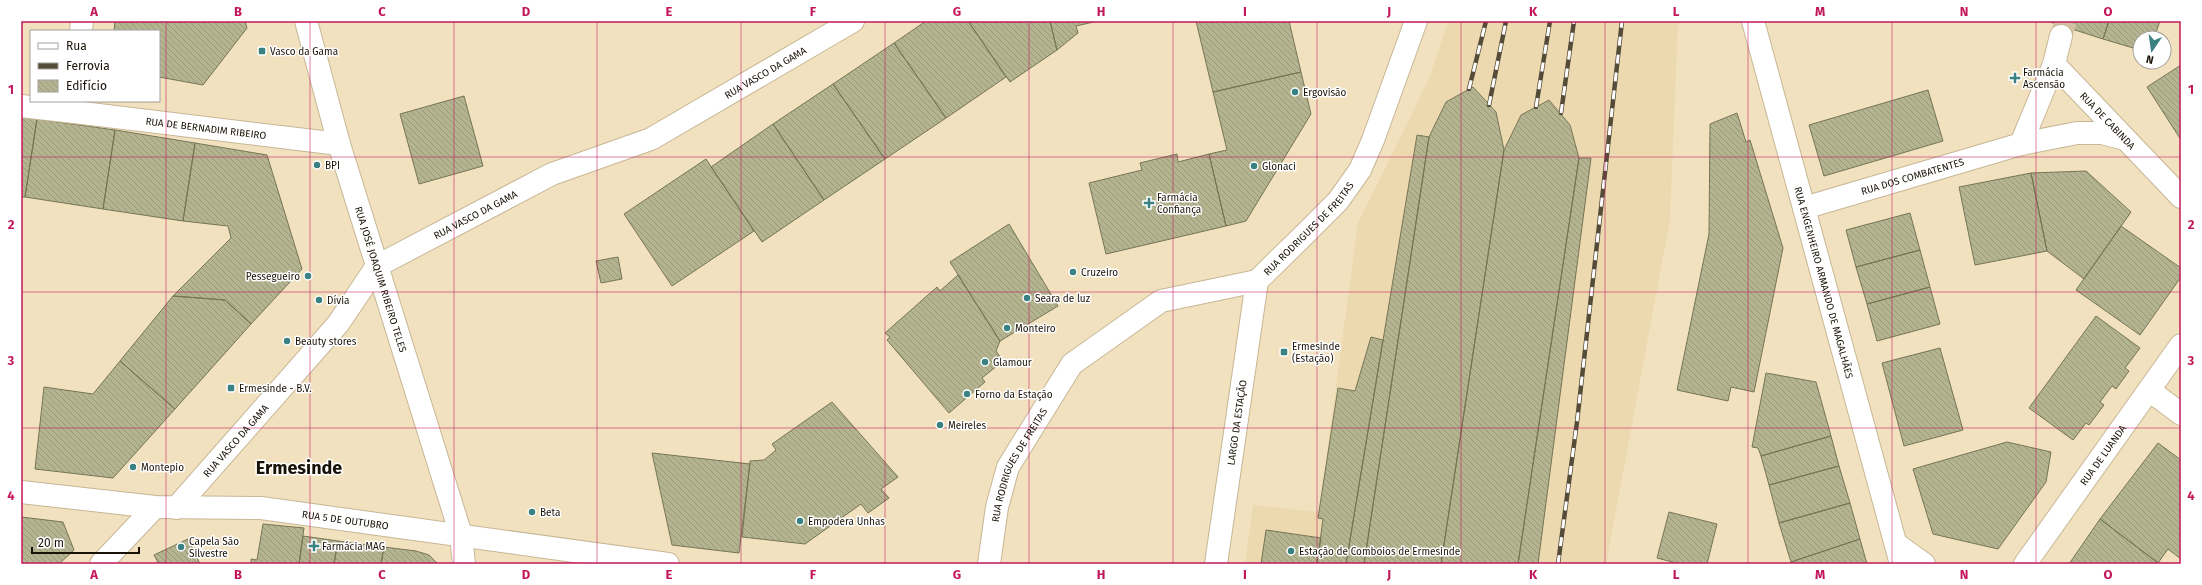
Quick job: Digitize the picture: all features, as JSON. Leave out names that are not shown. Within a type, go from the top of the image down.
[{"type":"main road","name":"RUA JOSÉ JOAQUIM RIBEIRO TELES","points":[[306,21],[339,144],[461,535],[464,564]]},
{"type":"main road","name":"RUA VASCO DA GAMA","points":[[101,564],[165,507],[338,324],[377,266],[552,174],[651,139],[853,21]]},
{"type":"main road","name":"RUA RODRIGUES DE FREITAS","points":[[989,564],[997,507],[1008,467],[1072,364],[1161,301],[1257,281],[1338,201],[1360,170],[1373,140],[1416,21]]},
{"type":"main road","name":"RUA ENGENHEIRO ARMANDO DE MAGALHÃES","points":[[1753,21],[1898,554],[1924,564]]},
{"type":"main road","points":[[2021,144],[2054,64],[2061,36]]},
{"type":"main road","name":"RUA DE CABINDA","points":[[2054,64],[2181,197]]},
{"type":"main road","name":"RUA DE BERNADIM RIBEIRO","points":[[21,106],[74,106],[339,144]]},
{"type":"main road","name":"RUA DOS COMBATENTES","points":[[1804,208],[2021,144],[2077,133],[2102,134],[2125,139]]},
{"type":"main road","name":"LARGO DA ESTAÇÃO","points":[[1216,564],[1257,281]]},
{"type":"main road","name":"RUA DE LUANDA","points":[[2024,562],[2181,345]]},
{"type":"main road","points":[[2149,390],[2181,414]]},
{"type":"main road","name":"RUA 5 DE OUTUBRO","points":[[21,492],[165,507],[261,508],[668,564]]},
{"type":"shaded area","points":[[1448,21],[1678,21],[1670,220],[1606,564],[1245,564],[1253,505],[1319,512],[1358,223],[1429,79]]},
{"type":"building","points":[[115,21],[245,21],[247,28],[203,85],[160,77],[160,30],[114,30]]},
{"type":"building","points":[[926,21],[968,21],[1006,77],[946,118],[894,43]]},
{"type":"building","points":[[968,21],[1050,21],[1057,50],[1010,82]]},
{"type":"building","points":[[1050,21],[1098,21],[1076,26],[1078,33],[1057,50]]},
{"type":"building","points":[[1196,21],[1289,21],[1301,72],[1213,92]]},
{"type":"building","points":[[2047,21],[2109,21],[2103,39]]},
{"type":"building","points":[[2109,21],[2160,21],[2157,30],[2132,30],[2132,48],[2103,39]]},
{"type":"building","points":[[894,43],[946,118],[885,159],[833,84]]},
{"type":"building","points":[[2181,65],[2181,140],[2147,87]]},
{"type":"building","points":[[1301,72],[1311,114],[1246,221],[1226,226],[1209,154],[1227,150],[1213,92]]},
{"type":"building","points":[[833,84],[885,159],[824,200],[773,124]]},
{"type":"building","points":[[1473,87],[1496,112],[1504,150],[1441,564],[1364,564],[1429,137],[1446,102]]},
{"type":"building","points":[[1928,90],[1943,141],[1824,176],[1809,125]]},
{"type":"building","points":[[464,96],[483,166],[419,184],[400,114]]},
{"type":"building","points":[[1549,100],[1570,125],[1579,158],[1518,564],[1441,564],[1504,150],[1521,115]]},
{"type":"building","points":[[1737,113],[1746,142],[1750,140],[1783,248],[1754,392],[1731,387],[1728,401],[1677,390],[1709,234],[1710,124]]},
{"type":"building","points":[[21,117],[37,119],[25,197],[21,197]]},
{"type":"building","points":[[37,119],[115,130],[103,209],[25,197]]},
{"type":"building","points":[[773,124],[824,200],[762,242],[711,167]]},
{"type":"building","points":[[115,130],[195,143],[183,221],[103,209]]},
{"type":"building","points":[[1417,135],[1429,137],[1364,564],[1346,564]]},
{"type":"building","points":[[195,143],[267,155],[302,269],[251,324],[225,300],[173,296],[231,238],[228,226],[183,221]]},
{"type":"building","points":[[1177,154],[1178,162],[1209,154],[1226,226],[1106,254],[1089,183],[1142,170],[1140,163]]},
{"type":"building","points":[[1579,158],[1591,158],[1538,564],[1518,564]]},
{"type":"building","points":[[706,159],[754,231],[672,286],[624,214]]},
{"type":"building","points":[[2086,171],[2131,212],[2084,279],[2047,251],[2031,173]]},
{"type":"building","points":[[2031,173],[2047,251],[1975,265],[1959,187]]},
{"type":"building","points":[[1910,213],[1920,250],[1856,267],[1846,230]]},
{"type":"building","points":[[1009,224],[1058,306],[1000,341],[950,262]]},
{"type":"building","points":[[2121,226],[2181,268],[2181,277],[2140,335],[2076,290]]},
{"type":"building","points":[[1920,250],[1930,287],[1867,304],[1856,267]]},
{"type":"building","points":[[618,257],[622,279],[601,283],[596,261]]},
{"type":"building","points":[[958,275],[1000,341],[996,351],[1003,361],[982,378],[985,382],[949,413],[887,340],[890,337],[885,333],[937,287],[940,291]]},
{"type":"building","points":[[1930,287],[1940,324],[1877,341],[1867,304]]},
{"type":"building","points":[[173,296],[225,300],[251,324],[175,409],[120,361]]},
{"type":"building","points":[[2096,316],[2140,348],[2125,368],[2129,371],[2116,389],[2112,386],[2100,402],[2104,405],[2089,425],[2086,423],[2073,440],[2029,408]]},
{"type":"building","points":[[1371,337],[1383,340],[1346,564],[1317,564],[1323,519],[1318,518],[1338,388],[1355,391]]},
{"type":"building","points":[[1940,348],[1963,430],[1904,446],[1882,363]]},
{"type":"building","points":[[120,361],[175,409],[113,478],[35,469],[44,387],[93,394]]},
{"type":"building","points":[[1766,373],[1816,382],[1831,436],[1761,456],[1758,448],[1752,447]]},
{"type":"building","points":[[832,402],[898,477],[881,489],[889,498],[868,513],[861,504],[805,544],[742,537],[750,461],[764,460],[776,450],[772,444]]},
{"type":"building","points":[[1831,436],[1839,466],[1769,485],[1761,456]]},
{"type":"building","points":[[2007,442],[2051,452],[2046,482],[1998,549],[1933,534],[1913,469]]},
{"type":"building","points":[[2158,443],[2181,460],[2181,559],[2168,549],[2158,563],[2100,519]]},
{"type":"building","points":[[652,453],[750,464],[739,553],[672,545]]},
{"type":"building","points":[[1839,466],[1850,503],[1779,523],[1769,485]]},
{"type":"building","points":[[1850,503],[1860,539],[1791,562],[1779,523]]},
{"type":"building","points":[[1669,512],[1717,524],[1707,564],[1680,564],[1657,558]]},
{"type":"building","points":[[21,517],[63,522],[74,550],[59,564],[21,564]]},
{"type":"building","points":[[2100,519],[2158,563],[2069,564]]},
{"type":"building","points":[[263,524],[304,528],[299,564],[251,564],[251,559],[257,560]]},
{"type":"building","name":"Estação de Comboios de Ermesinde","points":[[1266,530],[1321,538],[1317,564],[1261,564]]},
{"type":"building","points":[[303,536],[338,541],[334,564],[299,564]]},
{"type":"building","name":"Capela São Silvestre","points":[[188,539],[200,564],[159,564],[154,555]]},
{"type":"building","points":[[1860,539],[1867,564],[1792,564],[1791,562]]},
{"type":"building","points":[[338,541],[384,547],[381,564],[334,564]]},
{"type":"building","points":[[384,547],[416,551],[429,555],[438,564],[381,564]]},
{"type":"tunnel","points":[[2061,36],[2066,21]]},
{"type":"railway","points":[[1469,89],[1486,21]]},
{"type":"railway","points":[[1489,105],[1506,21]]},
{"type":"railway","points":[[1536,107],[1550,21]]},
{"type":"railway","points":[[1561,113],[1574,21]]},
{"type":"railway","points":[[1558,564],[1577,422],[1622,21]]},
{"type":"place","name":"Vasco da Gama","points":[[262,51]]},
{"type":"place","name":"Farmácia Ascensão","points":[[2015,78]]},
{"type":"place","name":"Ergovisão","points":[[1295,92]]},
{"type":"place","name":"BPI","points":[[317,165]]},
{"type":"place","name":"Glonaci","points":[[1254,166]]},
{"type":"place","name":"Farmácia Confiança","points":[[1149,203]]},
{"type":"place","name":"Cruzeiro","points":[[1073,272]]},
{"type":"place","name":"Pessegueiro","points":[[308,276]]},
{"type":"place","name":"Seara de luz","points":[[1027,298]]},
{"type":"place","name":"Dívia","points":[[319,300]]},
{"type":"place","name":"Monteiro","points":[[1007,328]]},
{"type":"place","name":"Beauty stores","points":[[287,341]]},
{"type":"place","name":"Ermesinde (Estação)","points":[[1284,352]]},
{"type":"place","name":"Glamour","points":[[985,362]]},
{"type":"place","name":"Ermesinde - B.V.","points":[[231,388]]},
{"type":"place","name":"Forno da Estação","points":[[967,394]]},
{"type":"place","name":"Meireles","points":[[940,425]]},
{"type":"place","name":"Montepio","points":[[133,467]]},
{"type":"place","name":"Beta","points":[[532,512]]},
{"type":"place","name":"Empodera Unhas","points":[[800,521]]},
{"type":"place","name":"Farmácia MAG","points":[[314,546]]},
{"type":"place","name":"Capela São Silvestre","points":[[181,547]]},
{"type":"place","name":"Estação de Comboios de Ermesinde","points":[[1291,551]]},
{"type":"district","name":"Ermesinde","points":[[299,468]]}]
